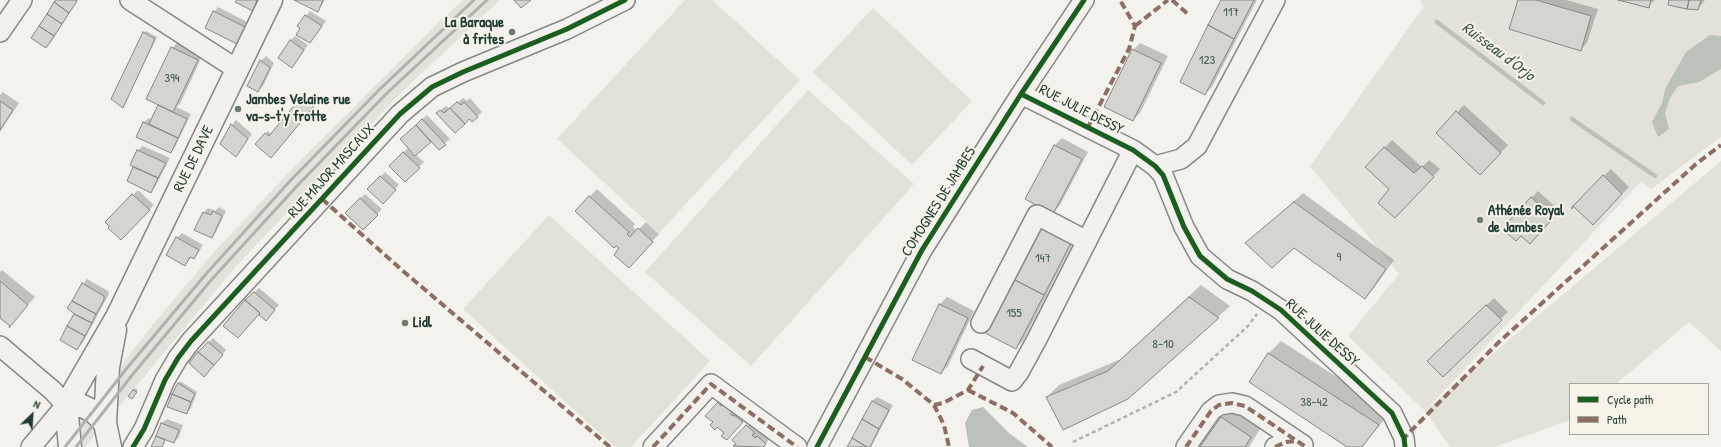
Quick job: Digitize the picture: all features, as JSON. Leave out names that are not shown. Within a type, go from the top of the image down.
[{"type":"main road","name":"RUE DE DAVE","points":[[66,405],[117,317],[271,0]]},
{"type":"main road","name":"RUE DE DAVE","points":[[110,447],[105,423],[108,367],[117,317]]},
{"type":"main road","points":[[70,447],[66,405],[82,406],[93,411],[105,423]]},
{"type":"street","points":[[0,32],[22,0]]},
{"type":"street","points":[[130,0],[238,70]]},
{"type":"street","name":"RUE MAJOR MASCAUX","points":[[133,447],[144,429],[165,380],[178,358],[191,341],[400,114],[432,87],[463,72],[567,29],[625,0]]},
{"type":"street","name":"COMOGNES DE JAMBES","points":[[817,447],[922,250],[1021,94],[1084,0]]},
{"type":"street","points":[[1155,166],[1181,160],[1197,146],[1275,0]]},
{"type":"street","name":"RUE JULIE DESSY","points":[[1021,94],[1133,150],[1155,166],[1163,175],[1184,227],[1200,256],[1227,279],[1252,291],[1281,310],[1392,412],[1405,442]]},
{"type":"street","points":[[971,359],[1012,381],[1020,372],[1133,150]]},
{"type":"street","points":[[981,324],[1038,215],[1088,240]]},
{"type":"street","points":[[0,346],[52,390],[66,405],[32,447]]},
{"type":"street","points":[[653,447],[711,384],[796,447]]},
{"type":"street","points":[[1186,447],[1211,411],[1219,405],[1232,403],[1245,406],[1302,444]]},
{"type":"street","points":[[1275,447],[1286,442],[1302,444]]},
{"type":"path","points":[[1073,442],[1176,392],[1247,327],[1266,300]]},
{"type":"shaded area","points":[[463,0],[500,0],[404,90],[240,262],[85,447],[53,447],[213,253],[297,164],[444,17]]},
{"type":"shaded area","points":[[685,0],[712,0],[800,80],[659,233],[557,139]]},
{"type":"shaded area","name":"Athénée Royal de Jambes","points":[[1420,0],[1721,0],[1721,97],[1425,411],[1348,336],[1399,274],[1310,166],[1424,6]]},
{"type":"shaded area","points":[[873,8],[972,101],[912,165],[813,72]]},
{"type":"shaded area","points":[[1619,24],[1710,35],[1686,52],[1665,89],[1662,103],[1652,122],[1669,129],[1665,113],[1670,98],[1678,86],[1699,82],[1721,69],[1721,137],[1651,189],[1605,157],[1590,170],[1557,147],[1562,118],[1592,96],[1623,51],[1614,37]]},
{"type":"shaded area","points":[[1710,35],[1721,36],[1721,69],[1699,82],[1678,86],[1670,98],[1665,113],[1669,129],[1658,137],[1652,122],[1662,103],[1665,89],[1686,52]]},
{"type":"shaded area","points":[[808,90],[914,184],[751,366],[645,272]]},
{"type":"shaded area","points":[[1721,161],[1721,351],[1689,322],[1617,383],[1569,383],[1569,420],[1495,447],[1450,447],[1425,411]]},
{"type":"shaded area","points":[[549,215],[710,361],[631,447],[615,447],[463,309]]},
{"type":"shaded area","points":[[983,407],[1010,434],[1028,447],[969,447],[965,423],[972,410]]},
{"type":"building","points":[[56,0],[77,1],[69,13],[54,2]]},
{"type":"building","points":[[237,0],[257,0],[253,11],[235,2]]},
{"type":"building","points":[[294,0],[323,0],[318,12]]},
{"type":"building","points":[[514,0],[531,0],[521,8]]},
{"type":"building","points":[[1221,0],[1254,0],[1234,39],[1208,25]]},
{"type":"building","points":[[1518,0],[1536,0],[1591,16],[1581,51],[1509,29]]},
{"type":"building","points":[[1618,0],[1651,0],[1649,8]]},
{"type":"building","points":[[1669,0],[1689,0],[1687,9],[1668,5]]},
{"type":"building","points":[[1689,0],[1701,0],[1698,10],[1687,9]]},
{"type":"building","points":[[54,2],[69,13],[62,24],[47,14]]},
{"type":"building","points":[[213,11],[245,27],[237,44],[205,28]]},
{"type":"building","points":[[47,14],[62,24],[54,36],[39,26]]},
{"type":"building","points":[[305,15],[322,26],[310,43],[296,35],[300,28],[297,26]]},
{"type":"building","points":[[1208,25],[1234,39],[1205,95],[1180,82]]},
{"type":"building","points":[[39,26],[54,36],[46,48],[31,38]]},
{"type":"building","points":[[143,32],[155,39],[123,108],[111,99]]},
{"type":"building","points":[[290,40],[304,50],[292,68],[278,58]]},
{"type":"building","points":[[171,47],[198,60],[173,112],[146,99]]},
{"type":"building","points":[[1132,49],[1161,63],[1133,121],[1104,107]]},
{"type":"building","points":[[260,60],[270,68],[258,92],[247,86]]},
{"type":"building","points":[[302,96],[314,106],[271,158],[255,144],[265,133],[269,136]]},
{"type":"building","points":[[0,101],[13,110],[0,130]]},
{"type":"building","points":[[457,102],[461,105],[464,102],[478,117],[472,122],[469,119],[465,124],[450,108]]},
{"type":"building","points":[[158,105],[187,119],[178,138],[149,124]]},
{"type":"building","points":[[450,108],[465,124],[455,133],[436,113],[440,110],[444,113]]},
{"type":"building","points":[[1456,111],[1501,153],[1480,175],[1436,133]]},
{"type":"building","points":[[422,119],[446,145],[439,150],[416,125]]},
{"type":"building","points":[[143,122],[178,138],[171,153],[136,137]]},
{"type":"building","points":[[231,124],[248,139],[236,157],[220,144]]},
{"type":"building","points":[[416,125],[431,142],[415,156],[400,139]]},
{"type":"building","points":[[1054,145],[1082,159],[1053,214],[1025,199]]},
{"type":"building","points":[[1384,147],[1414,173],[1422,166],[1434,177],[1395,218],[1378,203],[1389,189],[1365,167]]},
{"type":"building","points":[[137,150],[166,163],[158,178],[130,165]]},
{"type":"building","points":[[403,152],[420,168],[405,182],[389,166]]},
{"type":"building","points":[[133,167],[158,178],[151,193],[127,181]]},
{"type":"building","points":[[1603,175],[1622,194],[1593,225],[1573,206],[1572,209],[1572,207]]},
{"type":"building","points":[[380,176],[396,190],[383,204],[367,189]]},
{"type":"building","points":[[132,194],[150,210],[121,240],[108,228],[109,226],[105,222]]},
{"type":"building","points":[[589,196],[629,232],[627,234],[630,237],[638,228],[653,242],[629,268],[614,255],[619,248],[616,246],[614,248],[575,211]]},
{"type":"building","points":[[1531,197],[1553,218],[1530,244],[1521,236],[1516,241],[1508,234],[1512,228],[1507,223]]},
{"type":"building","points":[[360,198],[378,215],[363,230],[345,213]]},
{"type":"building","points":[[1294,202],[1386,269],[1365,299],[1294,248],[1272,268],[1245,243]]},
{"type":"building","points":[[213,211],[222,216],[212,238],[194,230],[203,212],[211,215]]},
{"type":"building","points":[[1041,223],[1073,239],[1044,295],[1013,279]]},
{"type":"building","points":[[176,237],[199,250],[194,259],[190,257],[185,266],[166,255]]},
{"type":"building","points":[[1013,279],[1044,295],[1016,349],[985,333]]},
{"type":"building","points":[[0,281],[28,305],[9,328],[10,326],[0,318]]},
{"type":"building","points":[[82,283],[104,296],[104,300],[96,314],[72,301]]},
{"type":"building","points":[[254,292],[275,310],[266,321],[259,315],[260,313],[245,300]]},
{"type":"building","points":[[1189,297],[1219,318],[1128,399],[1063,430],[1046,397],[1108,371]]},
{"type":"building","points":[[245,300],[260,313],[238,338],[223,326]]},
{"type":"building","points":[[72,301],[96,314],[92,323],[76,315],[67,308]]},
{"type":"building","points":[[939,304],[968,318],[941,374],[912,360]]},
{"type":"building","points":[[1486,305],[1502,320],[1443,377],[1427,361]]},
{"type":"building","points":[[74,314],[92,323],[85,336],[67,326]]},
{"type":"building","points":[[67,326],[85,336],[77,350],[60,340]]},
{"type":"building","points":[[208,342],[223,355],[214,365],[198,352]]},
{"type":"building","points":[[198,352],[214,365],[204,377],[189,363]]},
{"type":"building","points":[[1268,353],[1379,425],[1362,447],[1347,447],[1249,382]]},
{"type":"building","points":[[178,383],[195,394],[191,402],[172,394]]},
{"type":"building","points":[[133,390],[137,392],[132,399],[128,396]]},
{"type":"building","points":[[172,394],[191,402],[187,414],[167,407]]},
{"type":"building","points":[[872,401],[889,410],[879,429],[862,419]]},
{"type":"building","points":[[718,402],[721,406],[723,404],[732,412],[730,414],[733,416],[734,415],[743,422],[727,440],[721,436],[724,433],[717,427],[715,430],[710,425],[713,422],[705,416]]},
{"type":"building","points":[[1221,417],[1251,437],[1245,447],[1200,447]]},
{"type":"building","points":[[862,419],[879,429],[870,447],[867,447],[852,438]]},
{"type":"building","points":[[161,423],[179,430],[174,443],[156,436]]},
{"type":"building","points":[[746,425],[755,433],[752,435],[755,438],[757,436],[766,444],[763,447],[733,446],[736,444],[732,440]]},
{"type":"building","points":[[156,436],[165,440],[162,447],[151,447]]},
{"type":"building","points":[[852,438],[867,447],[847,447]]},
{"type":"waterway","name":"Ruisseau d'Orjo","points":[[1437,22],[1543,103]]},
{"type":"waterway","name":"Ruisseau d'Orjo","points":[[1572,119],[1655,176]]},
{"type":"railway","points":[[65,447],[127,368],[206,274],[290,181],[380,89],[474,0]]},
{"type":"railway","points":[[76,447],[133,374],[212,279],[297,186],[386,94],[487,0]]},
{"type":"marked path","points":[[1088,127],[1129,49],[1135,26],[1120,0]]},
{"type":"marked path","points":[[1135,26],[1168,0]]},
{"type":"marked path","points":[[1172,0],[1189,15]]},
{"type":"marked path","points":[[1405,441],[1404,438],[1499,342],[1696,164],[1721,145]]},
{"type":"marked path","points":[[322,199],[403,271],[610,447]]},
{"type":"marked path","points":[[865,357],[902,379],[934,405],[944,425],[949,447]]},
{"type":"marked path","points":[[934,405],[943,403],[968,390],[983,366]]},
{"type":"marked path","points":[[653,447],[711,384],[797,447]]},
{"type":"marked path","points":[[968,390],[1013,413],[1052,447]]},
{"type":"marked path","points":[[1186,447],[1211,411],[1219,405],[1232,403],[1245,406],[1297,441]]},
{"type":"marked path","points":[[1275,447],[1286,442],[1297,441],[1306,447]]},
{"type":"cycle path","points":[[133,447],[144,429],[165,380],[178,358],[191,341],[400,114],[432,87],[463,72],[567,29],[625,0]]},
{"type":"cycle path","points":[[817,447],[922,250],[1021,94],[1084,0]]},
{"type":"cycle path","points":[[1021,94],[1133,150],[1155,166],[1163,175],[1184,227],[1200,256],[1227,279],[1252,291],[1281,310],[1392,413],[1404,438],[1405,447]]},
{"type":"place","name":"La Baraque à frites","points":[[512,32]]},
{"type":"place","name":"Jambes Velaine rue va-s-t'y frotte","points":[[238,109]]},
{"type":"place","name":"Athénée Royal de Jambes","points":[[1480,220]]},
{"type":"place","name":"Lidl","points":[[405,323]]}]
